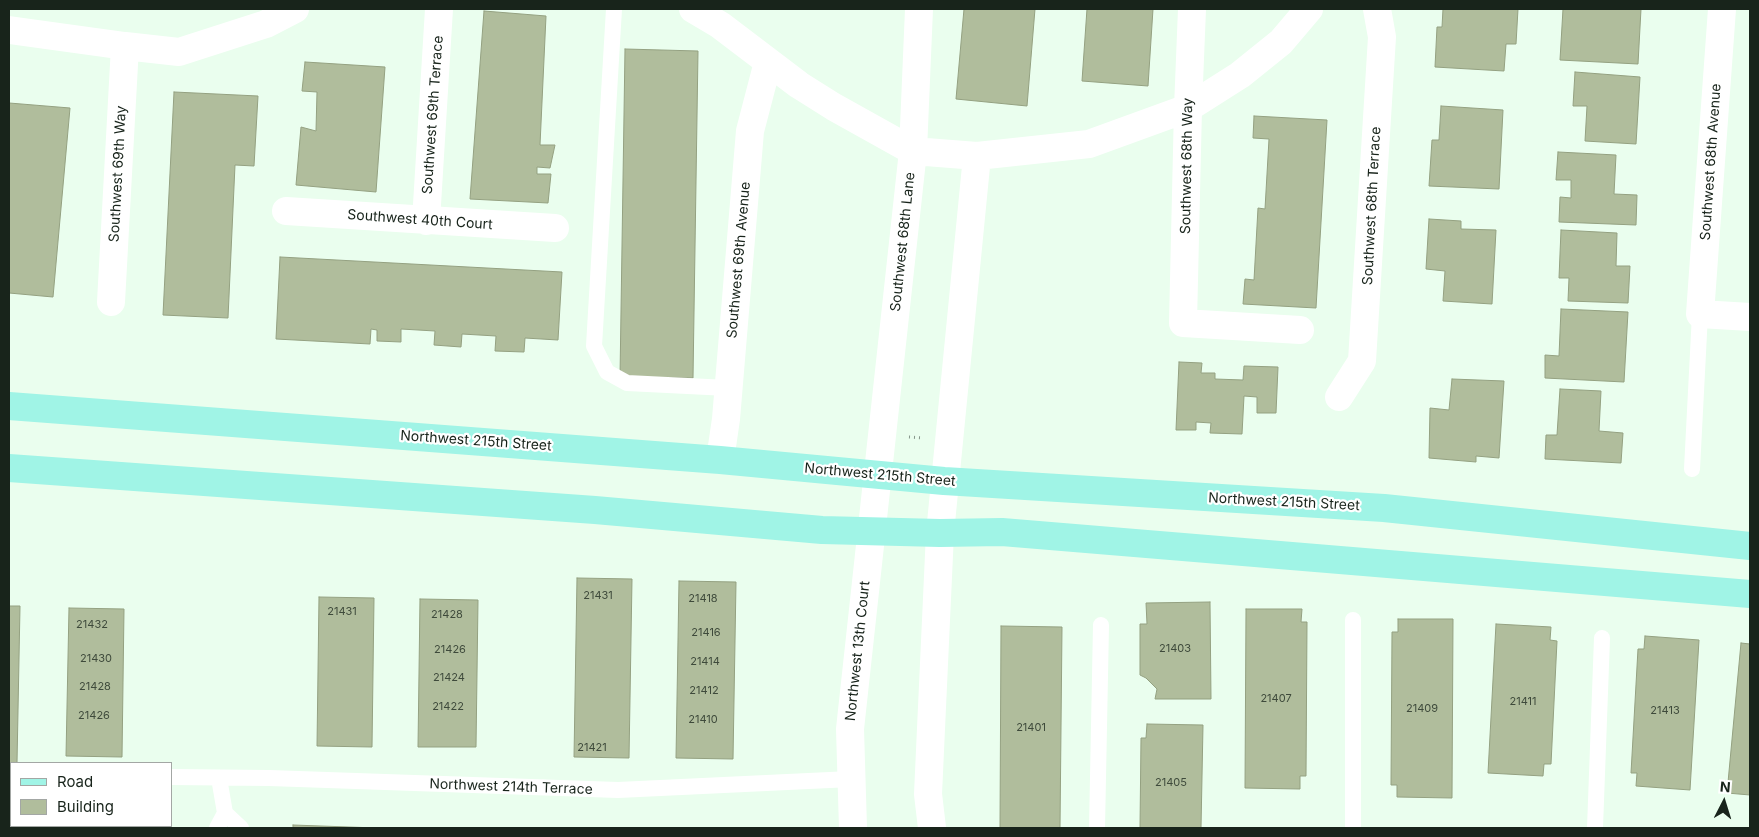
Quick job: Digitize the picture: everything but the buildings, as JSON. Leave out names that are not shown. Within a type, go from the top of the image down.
[{"type":"main road","name":"Northwest 215th Street","points":[[9,406],[720,460],[944,481],[1384,508],[1750,546]]},
{"type":"main road","points":[[9,468],[585,510],[822,530],[940,534],[1002,532],[1750,594]]},
{"type":"street","points":[[9,30],[179,52],[264,16],[295,9]]},
{"type":"street","name":"Southwest 69th Terrace","points":[[426,221],[439,9]]},
{"type":"street","points":[[693,9],[720,25],[799,85],[827,103],[913,151],[977,156],[1089,144],[1188,108],[1240,75],[1281,42],[1309,9]]},
{"type":"street","name":"Southwest 68th Lane","points":[[878,475],[913,151],[919,9]]},
{"type":"street","name":"Southwest 68th Way","points":[[1192,9],[1183,323],[1300,330]]},
{"type":"street","name":"Southwest 68th Terrace","points":[[1339,396],[1362,361],[1382,37],[1376,9]]},
{"type":"street","name":"Southwest 68th Avenue","points":[[1700,314],[1722,9]]},
{"type":"street","name":"Southwest 69th Way","points":[[111,302],[125,46]]},
{"type":"street","name":"Southwest 69th Avenue","points":[[720,460],[750,131],[768,62]]},
{"type":"street","points":[[932,828],[928,794],[940,534],[977,156]]},
{"type":"street","name":"Southwest 40th Court","points":[[286,211],[555,228]]},
{"type":"street","points":[[1700,314],[1750,318]]},
{"type":"street","name":"Northwest 13th Court","points":[[854,828],[850,728],[878,475]]},
{"type":"lane","points":[[614,9],[594,346],[607,372],[627,383],[728,388]]},
{"type":"lane","points":[[1692,469],[1700,314]]},
{"type":"lane","points":[[1352,620],[1353,828]]},
{"type":"lane","points":[[1097,828],[1101,625]]},
{"type":"lane","points":[[1595,828],[1602,638]]},
{"type":"lane","name":"Northwest 214th Terrace","points":[[172,778],[269,778],[618,790],[851,779]]},
{"type":"lane","points":[[219,778],[225,813],[241,828]]},
{"type":"lane","points":[[217,828],[225,813]]},
{"type":"path","points":[[903,436],[928,438]]}]
